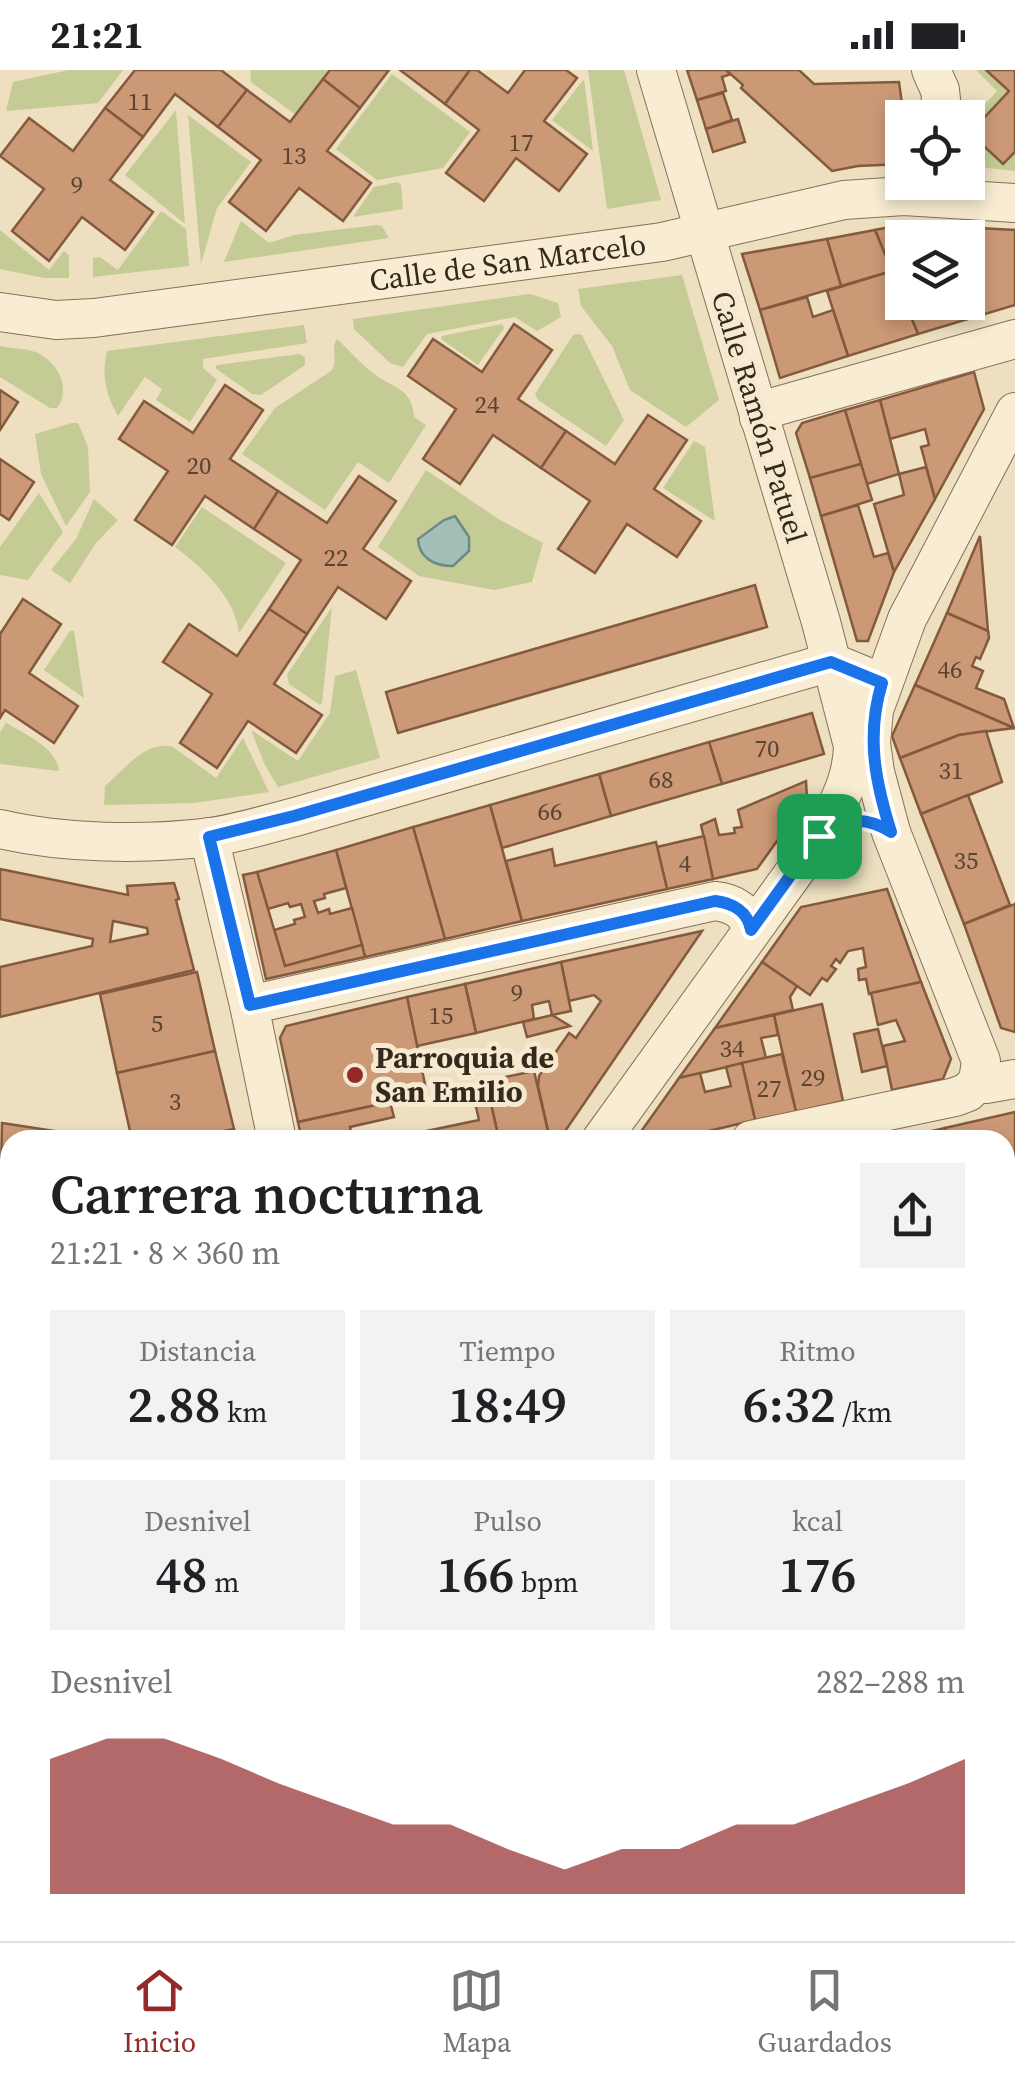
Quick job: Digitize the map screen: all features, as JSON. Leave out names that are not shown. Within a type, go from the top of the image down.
[{"type":"street","name":"Calle Ramón Patuel","points":[[656,70],[831,662],[852,746],[862,754],[880,798],[982,1072],[996,1080]]},
{"type":"street","points":[[931,70],[941,100]]},
{"type":"street","name":"Calle de San Marcelo","points":[[0,312],[56,320],[94,318],[704,234],[844,200],[904,196],[1015,203]]},
{"type":"street","points":[[759,418],[774,407],[1015,339]]},
{"type":"street","points":[[608,1130],[839,803],[862,754],[882,683],[907,619],[1015,412]]},
{"type":"street","points":[[0,829],[100,841],[209,837],[314,811],[831,662],[882,683]]},
{"type":"street","points":[[819,836],[834,826],[858,820],[872,821],[891,832]]},
{"type":"street","points":[[209,837],[250,1005],[275,1130]]},
{"type":"street","points":[[250,1005],[715,901],[747,916],[751,930]]},
{"type":"street","points":[[810,1130],[955,1098],[996,1080]]},
{"type":"green space","points":[[69,70],[123,70],[98,103],[6,111],[13,82]]},
{"type":"green space","points":[[250,70],[330,70],[296,115],[251,82]]},
{"type":"green space","points":[[588,70],[624,70],[661,200],[607,209]]},
{"type":"green space","points":[[976,70],[986,70],[1009,91],[985,117],[985,104],[997,91]]},
{"type":"green space","points":[[392,74],[470,132],[443,168],[377,180],[336,149]]},
{"type":"green space","points":[[584,79],[593,151],[552,120]]},
{"type":"green space","points":[[176,111],[185,224],[125,175]]},
{"type":"green space","points":[[188,115],[251,162],[217,208],[201,264]]},
{"type":"green space","points":[[985,147],[1003,164],[1015,152],[1015,171],[985,168]]},
{"type":"green space","points":[[398,182],[403,209],[353,217],[374,187]]},
{"type":"green space","points":[[161,211],[186,229],[189,266],[93,277],[93,258],[100,257],[118,270]]},
{"type":"green space","points":[[241,221],[269,243],[294,235],[377,225],[389,238],[224,262]]},
{"type":"green space","points":[[0,230],[49,270],[64,251],[69,255],[69,278],[44,278],[0,269]]},
{"type":"green space","points":[[682,275],[719,400],[686,427],[630,390],[612,346],[581,306],[578,289]]},
{"type":"green space","points":[[530,294],[558,303],[561,317],[537,331],[515,317],[427,334],[403,367],[390,363],[354,329],[353,319]]},
{"type":"green space","points":[[502,324],[504,328],[478,365],[441,339],[442,336]]},
{"type":"green space","points":[[304,325],[307,343],[203,359],[203,368],[217,380],[190,422],[156,400],[162,389],[145,377],[118,416],[110,400],[105,377],[107,351]]},
{"type":"green space","points":[[577,334],[582,335],[624,420],[606,446],[538,400],[535,394]]},
{"type":"green space","points":[[337,339],[373,373],[405,394],[414,417],[426,425],[389,483],[358,462],[325,510],[242,454],[275,408],[331,371]]},
{"type":"green space","points":[[0,346],[36,352],[53,364],[63,385],[57,408],[50,408],[0,377]]},
{"type":"green space","points":[[299,354],[305,357],[305,365],[261,395],[252,394],[215,368],[217,365]]},
{"type":"green space","points":[[78,423],[88,447],[90,492],[66,526],[41,474],[35,434]]},
{"type":"green space","points":[[694,441],[705,447],[715,521],[663,488]]},
{"type":"green space","points":[[426,470],[500,520],[543,543],[532,582],[494,590],[419,576],[378,547]]},
{"type":"green space","points":[[39,493],[63,532],[28,580],[0,575],[0,547]]},
{"type":"green space","points":[[94,499],[118,520],[96,543],[70,583],[51,570],[76,539]]},
{"type":"green space","points":[[202,507],[286,563],[239,633],[224,596],[175,547]]},
{"type":"green space","points":[[332,607],[320,705],[289,684],[287,675]]},
{"type":"green space","points":[[70,631],[74,631],[84,698],[44,670]]},
{"type":"green space","points":[[356,670],[380,758],[278,787],[251,730],[298,761],[330,713],[335,676]]},
{"type":"green space","points":[[6,723],[53,755],[59,771],[0,764],[0,732]]},
{"type":"green space","points":[[243,738],[269,792],[194,803],[104,805],[105,786],[154,747],[173,747],[216,778]]},
{"type":"water","points":[[455,516],[469,537],[469,551],[453,566],[434,562],[421,551],[418,539]]},
{"type":"building","points":[[135,70],[221,70],[247,90],[218,127],[175,94],[143,137],[105,108]]},
{"type":"building","points":[[330,70],[389,70],[360,108],[323,79]]},
{"type":"building","points":[[400,70],[470,70],[445,104]]},
{"type":"building","points":[[470,70],[477,70],[508,93],[525,70],[566,70],[577,78],[544,121],[587,154],[559,191],[516,158],[484,201],[446,173],[479,130],[445,104]]},
{"type":"building","points":[[687,70],[726,70],[731,74],[722,77],[726,91],[697,100]]},
{"type":"building","points":[[726,70],[799,70],[814,84],[899,82],[902,100],[885,100],[885,165],[832,171],[741,88],[743,85]]},
{"type":"building","points":[[986,70],[1015,70],[1015,152],[1003,164],[985,147],[985,117],[1009,91]]},
{"type":"building","points":[[323,79],[360,108],[327,151],[371,183],[343,221],[299,188],[266,231],[229,202],[261,160],[218,127],[247,90],[290,122]]},
{"type":"building","points":[[723,93],[732,120],[706,129],[697,100]]},
{"type":"building","points":[[105,108],[143,137],[110,180],[153,212],[125,250],[82,217],[49,261],[12,231],[44,189],[0,156],[29,118],[73,151]]},
{"type":"building","points":[[738,119],[745,142],[713,152],[706,129]]},
{"type":"building","points":[[885,228],[885,254],[875,230]]},
{"type":"building","points":[[985,228],[1015,230],[1015,305],[985,314]]},
{"type":"building","points":[[875,230],[885,254],[885,273],[841,286],[827,239]]},
{"type":"building","points":[[827,239],[841,286],[760,310],[742,254]]},
{"type":"building","points":[[885,273],[885,320],[912,320],[918,334],[848,356],[827,291]]},
{"type":"building","points":[[807,297],[813,317],[833,310],[848,356],[780,378],[760,310]]},
{"type":"building","points":[[912,320],[965,320],[918,334]]},
{"type":"building","points":[[514,324],[552,350],[518,399],[566,431],[541,468],[493,435],[460,484],[423,459],[456,409],[408,376],[433,339],[482,372]]},
{"type":"building","points":[[974,372],[984,409],[935,499],[921,447],[929,445],[925,429],[890,439],[880,400]]},
{"type":"building","points":[[225,385],[263,410],[230,459],[278,491],[254,529],[205,496],[172,545],[135,520],[168,471],[119,439],[144,401],[193,433]]},
{"type":"building","points":[[0,390],[18,402],[0,430]]},
{"type":"building","points":[[880,400],[899,474],[867,484],[845,410]]},
{"type":"building","points":[[845,410],[861,464],[810,478],[796,433],[802,423]]},
{"type":"building","points":[[648,415],[687,440],[654,489],[701,521],[677,557],[627,524],[595,573],[558,549],[590,501],[541,468],[566,431],[615,464]]},
{"type":"building","points":[[0,459],[34,482],[9,520],[0,514]]},
{"type":"building","points":[[861,464],[872,500],[821,516],[810,478]]},
{"type":"building","points":[[926,467],[935,499],[894,572],[874,504],[904,495],[899,474]]},
{"type":"building","points":[[359,476],[396,501],[363,549],[411,581],[386,619],[338,587],[307,634],[269,609],[301,560],[254,529],[278,491],[327,523]]},
{"type":"building","points":[[858,505],[874,557],[888,553],[894,572],[868,641],[857,641],[821,516]]},
{"type":"building","points":[[980,536],[988,631],[947,613]]},
{"type":"building","points":[[755,585],[767,627],[398,733],[386,692]]},
{"type":"building","points":[[23,599],[61,624],[29,673],[78,706],[54,743],[5,710],[0,718],[0,634]]},
{"type":"building","points":[[269,609],[307,634],[274,684],[322,715],[296,753],[248,721],[217,768],[180,743],[212,694],[163,662],[189,624],[237,656]]},
{"type":"building","points":[[947,613],[988,631],[980,659],[976,657],[972,666],[983,671],[976,688],[1004,699],[1014,728],[915,685]]},
{"type":"building","points":[[915,685],[1014,728],[959,735],[900,758],[892,736]]},
{"type":"building","points":[[812,713],[824,754],[722,784],[709,742]]},
{"type":"building","points":[[986,731],[1002,782],[921,814],[900,758],[959,735]]},
{"type":"building","points":[[709,742],[722,784],[611,816],[599,774]]},
{"type":"building","points":[[599,774],[611,816],[502,848],[490,805]]},
{"type":"building","points":[[806,781],[807,799],[757,869],[713,879],[701,825],[715,819],[719,835],[735,833],[734,828],[742,827],[738,810]]},
{"type":"building","points":[[968,795],[1010,905],[964,924],[921,814]]},
{"type":"building","points":[[490,805],[522,921],[445,939],[413,827]]},
{"type":"building","points":[[413,827],[445,939],[365,957],[336,850]]},
{"type":"building","points":[[704,836],[713,879],[667,889],[657,847]]},
{"type":"building","points":[[656,842],[667,889],[522,921],[506,861],[552,849],[555,866]]},
{"type":"building","points":[[336,850],[346,888],[314,901],[318,913],[352,908],[362,945],[285,966],[274,930],[305,917],[301,904],[268,909],[257,872]]},
{"type":"building","points":[[0,869],[128,895],[127,886],[174,883],[194,970],[0,1017],[0,967],[92,946],[93,939],[0,919]],"holes":[[[113,921],[147,928],[148,934],[110,942]]]},
{"type":"building","points":[[257,872],[285,966],[362,945],[365,957],[266,979],[243,875]]},
{"type":"building","points":[[887,889],[921,982],[869,994],[866,979],[859,980],[858,969],[866,967],[863,948],[848,951],[840,963],[836,959],[831,966],[836,969],[827,981],[822,978],[810,995],[762,962],[801,907]]},
{"type":"building","points":[[1015,904],[1015,1032],[1001,1028],[964,924]]},
{"type":"building","points":[[702,931],[566,1130],[548,1130],[539,1076],[569,1033],[576,1038],[601,1001],[594,995],[569,1001],[561,962]]},
{"type":"building","points":[[561,962],[571,1011],[552,1015],[549,1001],[532,1005],[534,1019],[476,1033],[465,984]]},
{"type":"building","points":[[762,962],[797,986],[790,997],[793,1010],[715,1028]]},
{"type":"building","points":[[197,972],[215,1051],[117,1073],[100,994]]},
{"type":"building","points":[[921,982],[951,1059],[943,1079],[892,1090],[883,1046],[905,1041],[896,1020],[878,1025],[871,993]]},
{"type":"building","points":[[465,984],[476,1033],[417,1046],[407,997]]},
{"type":"building","name":"Parroquia de San Emilio","points":[[407,997],[427,1094],[298,1122],[280,1038],[286,1026]]},
{"type":"building","points":[[822,1004],[843,1101],[796,1112],[774,1015]]},
{"type":"building","points":[[552,1015],[570,1026],[527,1037],[523,1022]]},
{"type":"building","points":[[774,1015],[778,1035],[761,1038],[766,1058],[679,1078],[715,1028]]},
{"type":"building","points":[[878,1029],[887,1066],[862,1072],[854,1034]]},
{"type":"building","points":[[215,1051],[234,1129],[130,1130],[117,1073]]},
{"type":"building","points":[[782,1054],[796,1112],[755,1120],[742,1063]]},
{"type":"building","points":[[742,1063],[755,1120],[713,1130],[642,1130],[679,1078],[700,1073],[705,1092],[731,1086],[726,1067]]},
{"type":"building","points":[[534,1071],[548,1130],[497,1130],[486,1081]]},
{"type":"building","points":[[486,1081],[497,1130],[431,1130],[479,1120],[471,1085]]},
{"type":"building","points":[[390,1102],[394,1117],[350,1127],[351,1130],[300,1130],[298,1122]]},
{"type":"building","points":[[1015,1112],[1015,1130],[945,1128]]},
{"type":"building","points":[[2,1123],[48,1130],[2,1130]]},
{"type":"place","name":"Parroquia de San Emilio","points":[[355,1075]]},
{"type":"route","points":[[831,662],[882,683],[871,743],[880,798],[891,832],[872,821],[858,820],[834,826],[819,836],[751,930],[747,916],[726,902],[715,901],[250,1005],[209,837],[831,662]]}]
